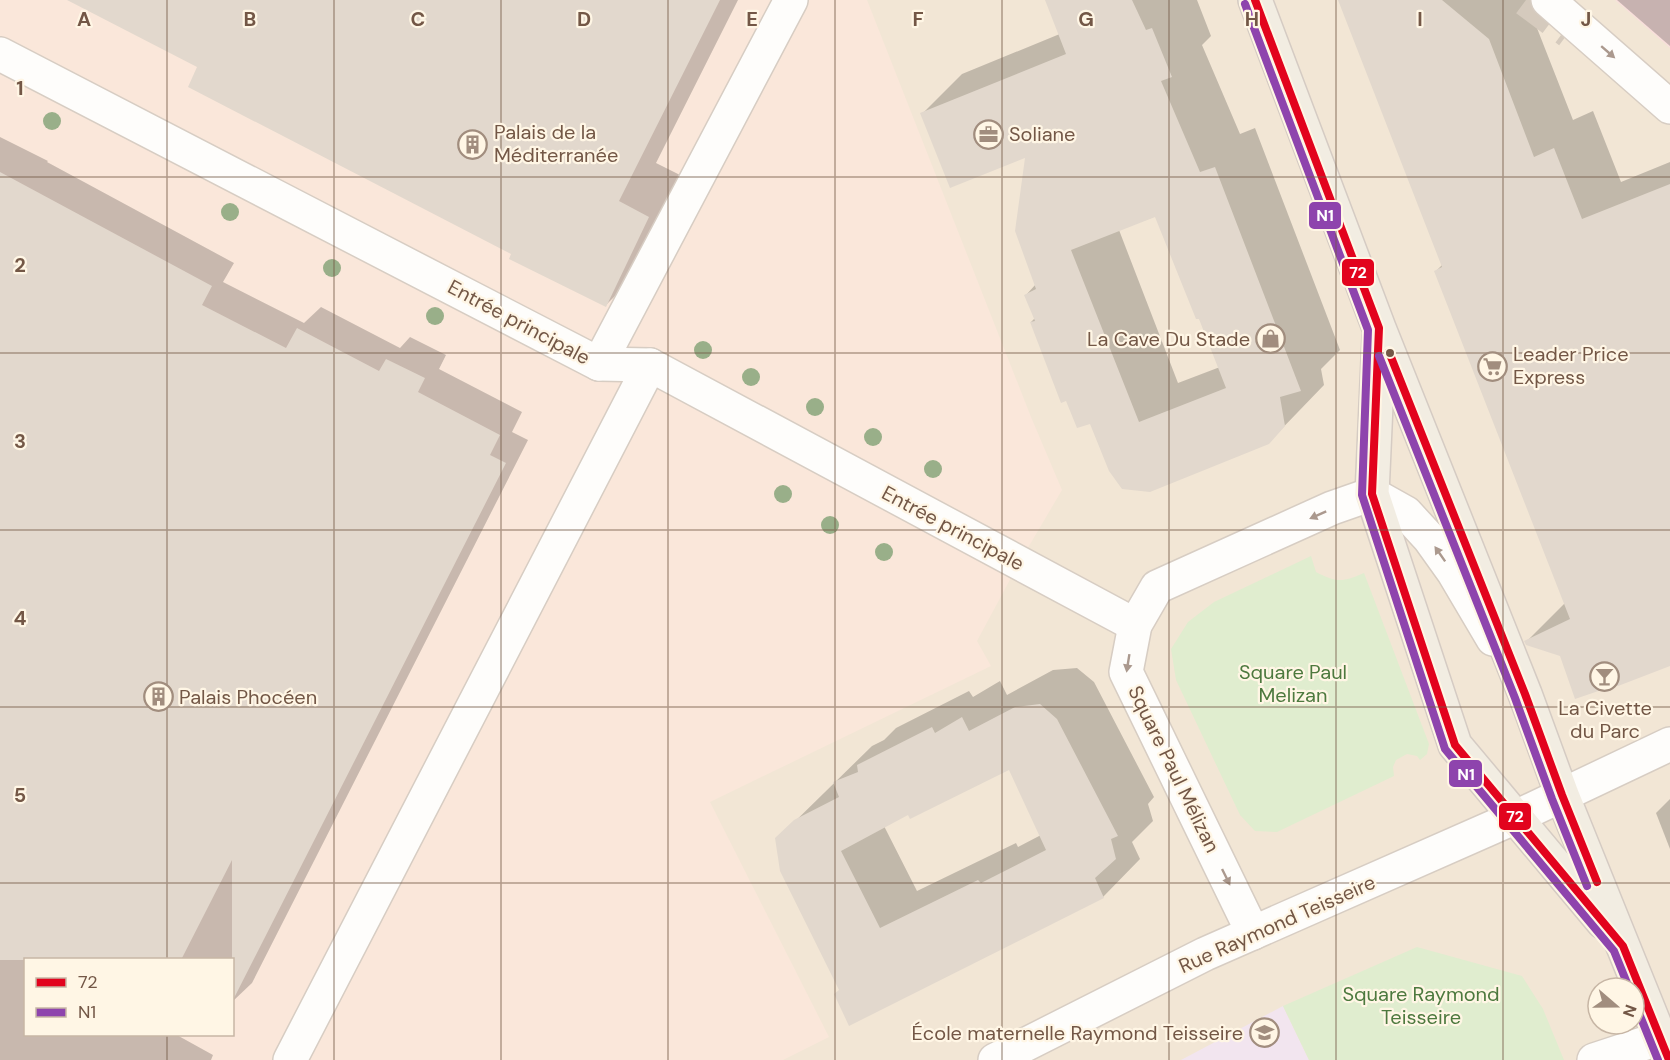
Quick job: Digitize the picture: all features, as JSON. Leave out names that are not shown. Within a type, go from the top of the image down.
[{"type":"main road","points":[[1255,0],[1379,328],[1525,694],[1562,795],[1665,1049]]},
{"type":"main road","points":[[1379,328],[1372,494],[1455,745],[1623,946]]},
{"type":"street","points":[[599,364],[791,0]]},
{"type":"street","points":[[1548,0],[1670,107]]},
{"type":"street","name":"Entrée principale","points":[[0,54],[599,364],[650,365],[1135,626]]},
{"type":"street","points":[[290,1060],[650,365]]},
{"type":"street","points":[[1372,494],[1406,513],[1429,538],[1454,573],[1525,694]]},
{"type":"street","name":"Square Paul Mélizan","points":[[1254,933],[1126,672],[1135,626],[1157,587],[1332,508],[1372,494]]},
{"type":"street","name":"Rue Raymond Teisseire","points":[[995,1060],[1205,954],[1516,817],[1670,744]]},
{"type":"street","points":[[1594,1060],[1665,1049]]},
{"type":"shaded area","points":[[0,0],[1670,0],[1670,1060],[0,1060]]},
{"type":"shaded area","points":[[0,0],[867,0],[1031,417],[1062,490],[977,641],[991,666],[710,802],[829,1037],[783,1060],[0,1060]]},
{"type":"shaded area","points":[[1615,0],[1670,0],[1670,48]]},
{"type":"shaded area","name":"École maternelle Raymond Teisseire","points":[[1283,1006],[1309,1060],[1181,1060]]},
{"type":"green space","name":"Square Paul Melizan","points":[[1311,556],[1316,572],[1335,580],[1345,580],[1364,573],[1429,744],[1427,754],[1420,760],[1417,756],[1407,754],[1396,760],[1393,767],[1394,776],[1277,832],[1255,831],[1240,815],[1176,680],[1171,649],[1188,622],[1214,602]]},
{"type":"green space","name":"Square Raymond Teisseire","points":[[1417,947],[1522,976],[1543,1009],[1564,1060],[1309,1060],[1283,1006]]},
{"type":"building","name":"Palais de la Méditerranée","points":[[67,0],[720,0],[619,201],[649,217],[606,307],[509,259],[511,254],[188,87],[197,67]]},
{"type":"building","points":[[1045,0],[1132,0],[1146,30],[1152,28],[1172,77],[1161,81],[1200,172],[1215,167],[1301,391],[1280,397],[1285,426],[1269,444],[1150,492],[1122,489],[1109,471],[1090,424],[1077,428],[1066,401],[1061,403],[1030,322],[1035,321],[1024,295],[1036,289],[1015,231],[1025,158],[950,188],[920,113],[1066,54]],"holes":[[[1155,217],[1196,319],[1199,319],[1226,388],[1139,422],[1071,250]]]},
{"type":"building","points":[[1338,0],[1442,0],[1489,39],[1534,157],[1554,148],[1582,219],[1670,184],[1670,666],[1618,686],[1575,699],[1560,656],[1526,645],[1524,641],[1570,619],[1434,271],[1442,267]]},
{"type":"building","name":"Palais Phocéen","points":[[0,172],[212,286],[202,305],[286,348],[297,328],[379,371],[386,359],[425,378],[418,392],[500,435],[490,455],[506,463],[234,998],[232,860],[182,958],[0,960]]},
{"type":"building","points":[[1040,704],[1057,719],[1118,836],[1111,839],[1116,859],[1095,878],[1104,898],[849,1026],[834,994],[839,990],[780,871],[775,838],[794,820],[839,797],[833,782],[858,772],[857,765],[932,727],[935,733],[962,717],[969,731],[1015,707]],"holes":[[[1009,770],[1046,850],[981,883],[978,880],[880,928],[841,851],[908,815],[910,819]]]},
{"type":"tunnel","points":[[1526,0],[1569,32]]},
{"type":"transit line","name":"72","points":[[1255,0],[1379,328],[1372,494],[1455,745],[1623,946],[1669,1060]]},
{"type":"transit line","name":"N1","points":[[1245,4],[1368,330],[1362,495],[1445,749],[1614,951],[1624,976]]},
{"type":"transit line","name":"72","points":[[1389,352],[1597,882]]},
{"type":"transit line","name":"N1","points":[[1379,356],[1587,886]]},
{"type":"transit line","name":"N1","points":[[1646,1030],[1658,1060]]},
{"type":"place","name":"Soliane","points":[[988,134]]},
{"type":"place","name":"Palais de la Méditerranée","points":[[473,144]]},
{"type":"place","name":"La Cave Du Stade","points":[[1271,339]]},
{"type":"place","name":"Leader Price Express","points":[[1492,366]]},
{"type":"place","name":"La Civette du Parc","points":[[1605,677]]},
{"type":"place","name":"Palais Phocéen","points":[[158,697]]},
{"type":"place","name":"École maternelle Raymond Teisseire","points":[[1264,1033]]}]
